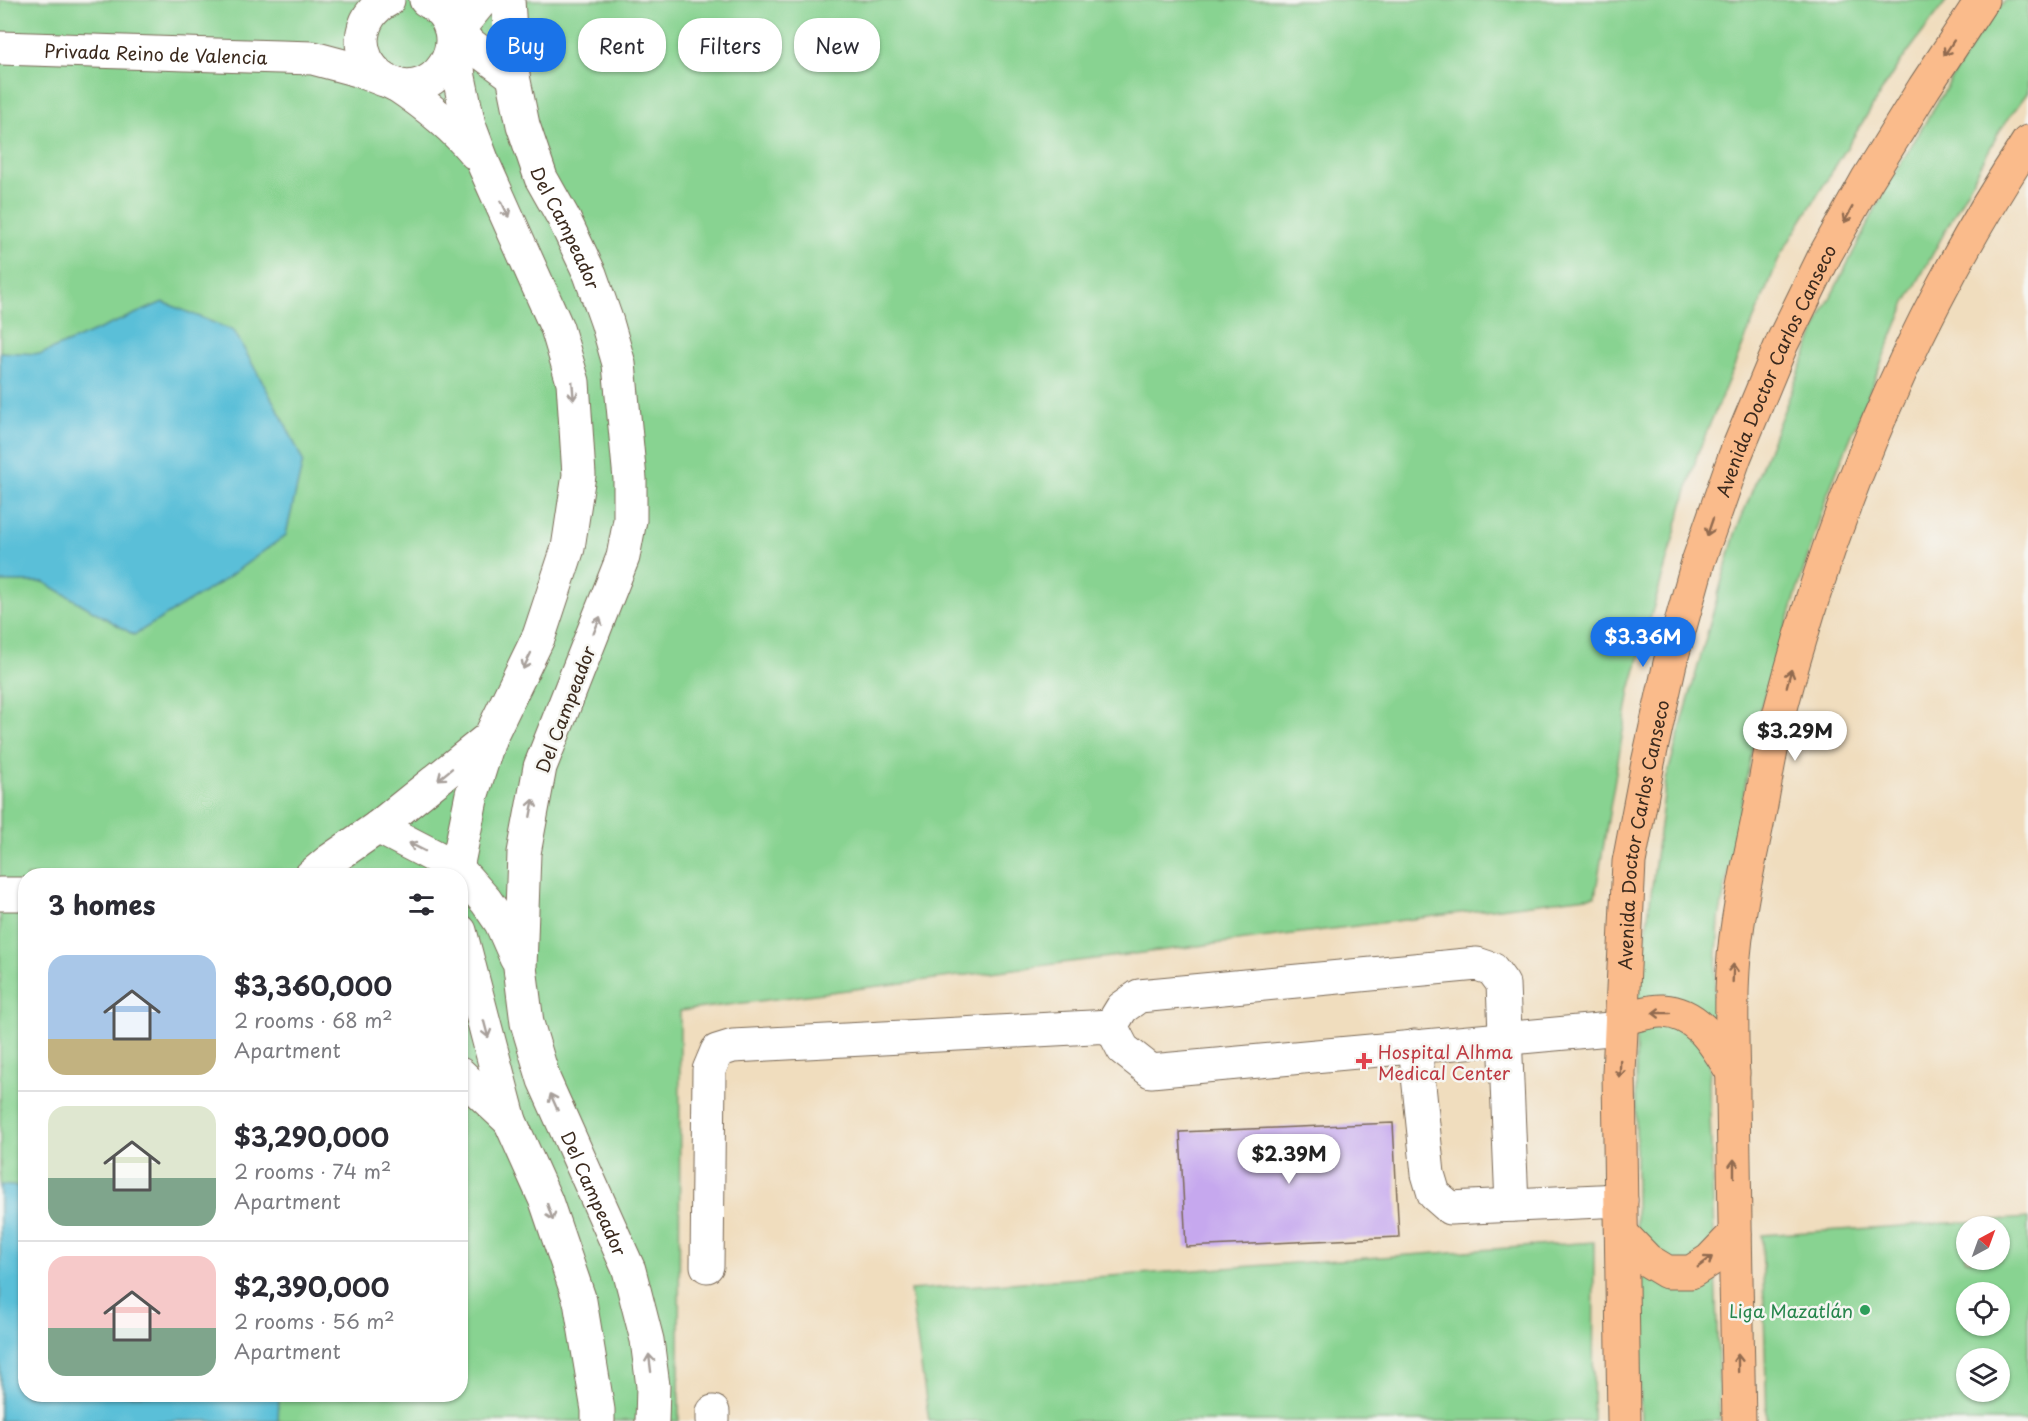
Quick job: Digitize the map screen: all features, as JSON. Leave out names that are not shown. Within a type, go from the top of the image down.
[{"type":"main road","name":"Avenida Doctor Carlos Canseco","points":[[1624,1421],[1619,1073],[1629,862],[1670,663],[1695,573],[1731,467],[1782,343],[1825,255],[1890,143],[1982,0]]},
{"type":"main road","points":[[1739,1421],[1733,969],[1744,889],[1777,722],[1801,636],[1851,484],[1928,313],[2002,182],[2028,142]]},
{"type":"main road","points":[[1622,1023],[1663,1011],[1688,1017],[1707,1033],[1733,1073]]},
{"type":"main road","points":[[1622,1233],[1647,1260],[1667,1272],[1690,1272],[1710,1260],[1735,1234]]},
{"type":"street","points":[[426,0],[435,5],[452,25],[513,76]]},
{"type":"street","points":[[390,82],[406,86],[428,81],[445,66],[450,56],[452,25],[482,0]]},
{"type":"street","name":"Del Campeador","points":[[508,0],[513,76],[523,125],[541,178],[563,217],[590,274],[619,364],[630,479],[630,520],[623,557],[540,767],[524,853],[520,967],[527,1023],[544,1080],[629,1270],[647,1340],[653,1386],[652,1421]]},
{"type":"street","points":[[377,10],[363,31],[364,54],[368,64],[390,82],[429,107],[458,132],[484,165]]},
{"type":"street","name":"Privada Reino de Valencia","points":[[313,58],[336,51],[345,45],[377,10]]},
{"type":"street","points":[[452,25],[469,125],[484,165],[560,339],[573,382],[579,475],[568,548],[539,636],[490,737],[472,794],[458,868]]},
{"type":"street","name":"Privada Reino de Valencia","points":[[0,48],[313,58],[358,70],[390,82]]},
{"type":"street","points":[[321,868],[378,827],[490,737]]},
{"type":"street","points":[[378,827],[450,868]]},
{"type":"street","points":[[468,918],[486,901],[524,853]]},
{"type":"street","points":[[468,883],[486,901],[501,923],[520,967]]},
{"type":"street","points":[[0,894],[18,894]]},
{"type":"street","points":[[468,961],[510,1121],[546,1201],[580,1301],[598,1421]]},
{"type":"street","points":[[1112,1026],[1122,1008],[1139,996],[1477,963],[1492,969],[1503,984],[1512,1205]]},
{"type":"street","points":[[1112,1026],[1124,1049],[1151,1071],[1506,1037],[1622,1023]]},
{"type":"street","points":[[707,1266],[709,1070],[717,1051],[733,1046],[1112,1026]]},
{"type":"street","points":[[1415,1046],[1428,1174],[1434,1194],[1450,1208],[1621,1200]]},
{"type":"street","points":[[468,1082],[510,1121]]},
{"type":"green space","points":[[0,0],[1947,0],[1896,68],[1781,254],[1697,455],[1630,690],[1595,896],[680,1011],[679,1421],[0,1421]]},
{"type":"green space","points":[[2005,0],[2028,0],[2028,92],[2000,130],[1905,305],[1827,495],[1760,710],[1719,919],[1709,1084],[1720,1421],[1641,1421],[1636,1269],[1636,1008],[1666,780],[1735,534],[1822,314],[1887,186],[1981,30]]},
{"type":"green space","name":"Liga Mazatlán","points":[[2028,1218],[2028,1421],[1767,1421],[1762,1235],[1956,1223],[1956,1270],[2010,1270],[2010,1219]]},
{"type":"green space","points":[[1594,1242],[1593,1421],[929,1421],[910,1290]]},
{"type":"water","points":[[163,302],[234,331],[283,419],[303,461],[286,535],[221,582],[134,635],[44,582],[0,582],[0,352],[41,354]]},
{"type":"water","points":[[0,1185],[18,1186],[18,1402],[279,1402],[278,1421],[0,1421]]},
{"type":"building","points":[[1393,1123],[1399,1237],[1186,1247],[1180,1132]]},
{"type":"place","name":"Hospital Alhma Medical Center","points":[[1364,1061]]},
{"type":"place","name":"Liga Mazatlán","points":[[1865,1310]]}]
